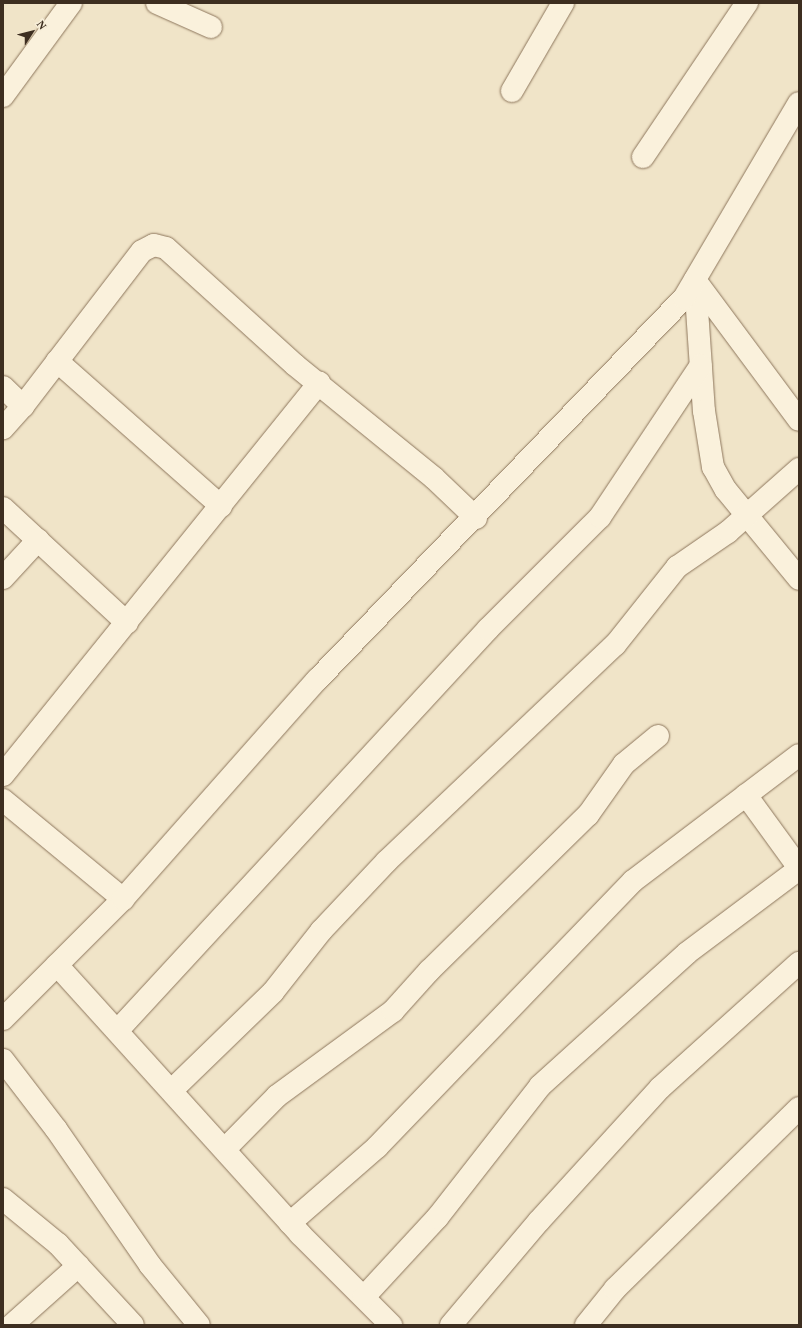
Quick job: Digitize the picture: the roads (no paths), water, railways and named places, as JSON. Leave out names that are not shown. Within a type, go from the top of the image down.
[{"type":"street","points":[[3,96],[71,3]]},
{"type":"street","points":[[157,3],[211,27]]},
{"type":"street","points":[[512,91],[563,3]]},
{"type":"street","points":[[643,157],[746,3]]},
{"type":"street","points":[[3,1019],[123,899],[317,680],[476,518],[684,298],[799,104]]},
{"type":"street","points":[[3,428],[23,406],[142,251],[154,245],[166,248],[319,383],[434,478],[476,518]]},
{"type":"street","points":[[695,280],[701,365],[713,467],[748,516],[799,579]]},
{"type":"street","points":[[695,280],[799,420]]},
{"type":"street","points":[[57,361],[221,506]]},
{"type":"street","points":[[118,1030],[488,629],[600,517],[701,365]]},
{"type":"street","points":[[3,775],[319,383]]},
{"type":"street","points":[[3,387],[23,406]]},
{"type":"street","points":[[172,1090],[273,992],[321,931],[387,861],[615,645],[676,567],[748,516],[799,469]]},
{"type":"street","points":[[3,508],[127,622]]},
{"type":"street","points":[[3,578],[38,540]]},
{"type":"street","points":[[225,1149],[277,1096],[393,1011],[429,971],[588,815],[624,764],[658,736]]},
{"type":"street","points":[[290,1223],[387,1137],[633,881],[799,756]]},
{"type":"street","points":[[364,1297],[437,1218],[540,1086],[687,953],[799,868],[746,795]]},
{"type":"street","points":[[3,800],[123,899]]},
{"type":"street","points":[[451,1325],[539,1221],[660,1088],[799,962]]},
{"type":"street","points":[[57,965],[118,1030],[290,1223],[391,1325]]},
{"type":"street","points":[[3,1060],[56,1129],[150,1264],[199,1325]]},
{"type":"street","points":[[586,1325],[615,1289],[799,1108]]},
{"type":"street","points":[[5,1203],[58,1244],[132,1325]]},
{"type":"street","points":[[12,1325],[78,1266]]}]
